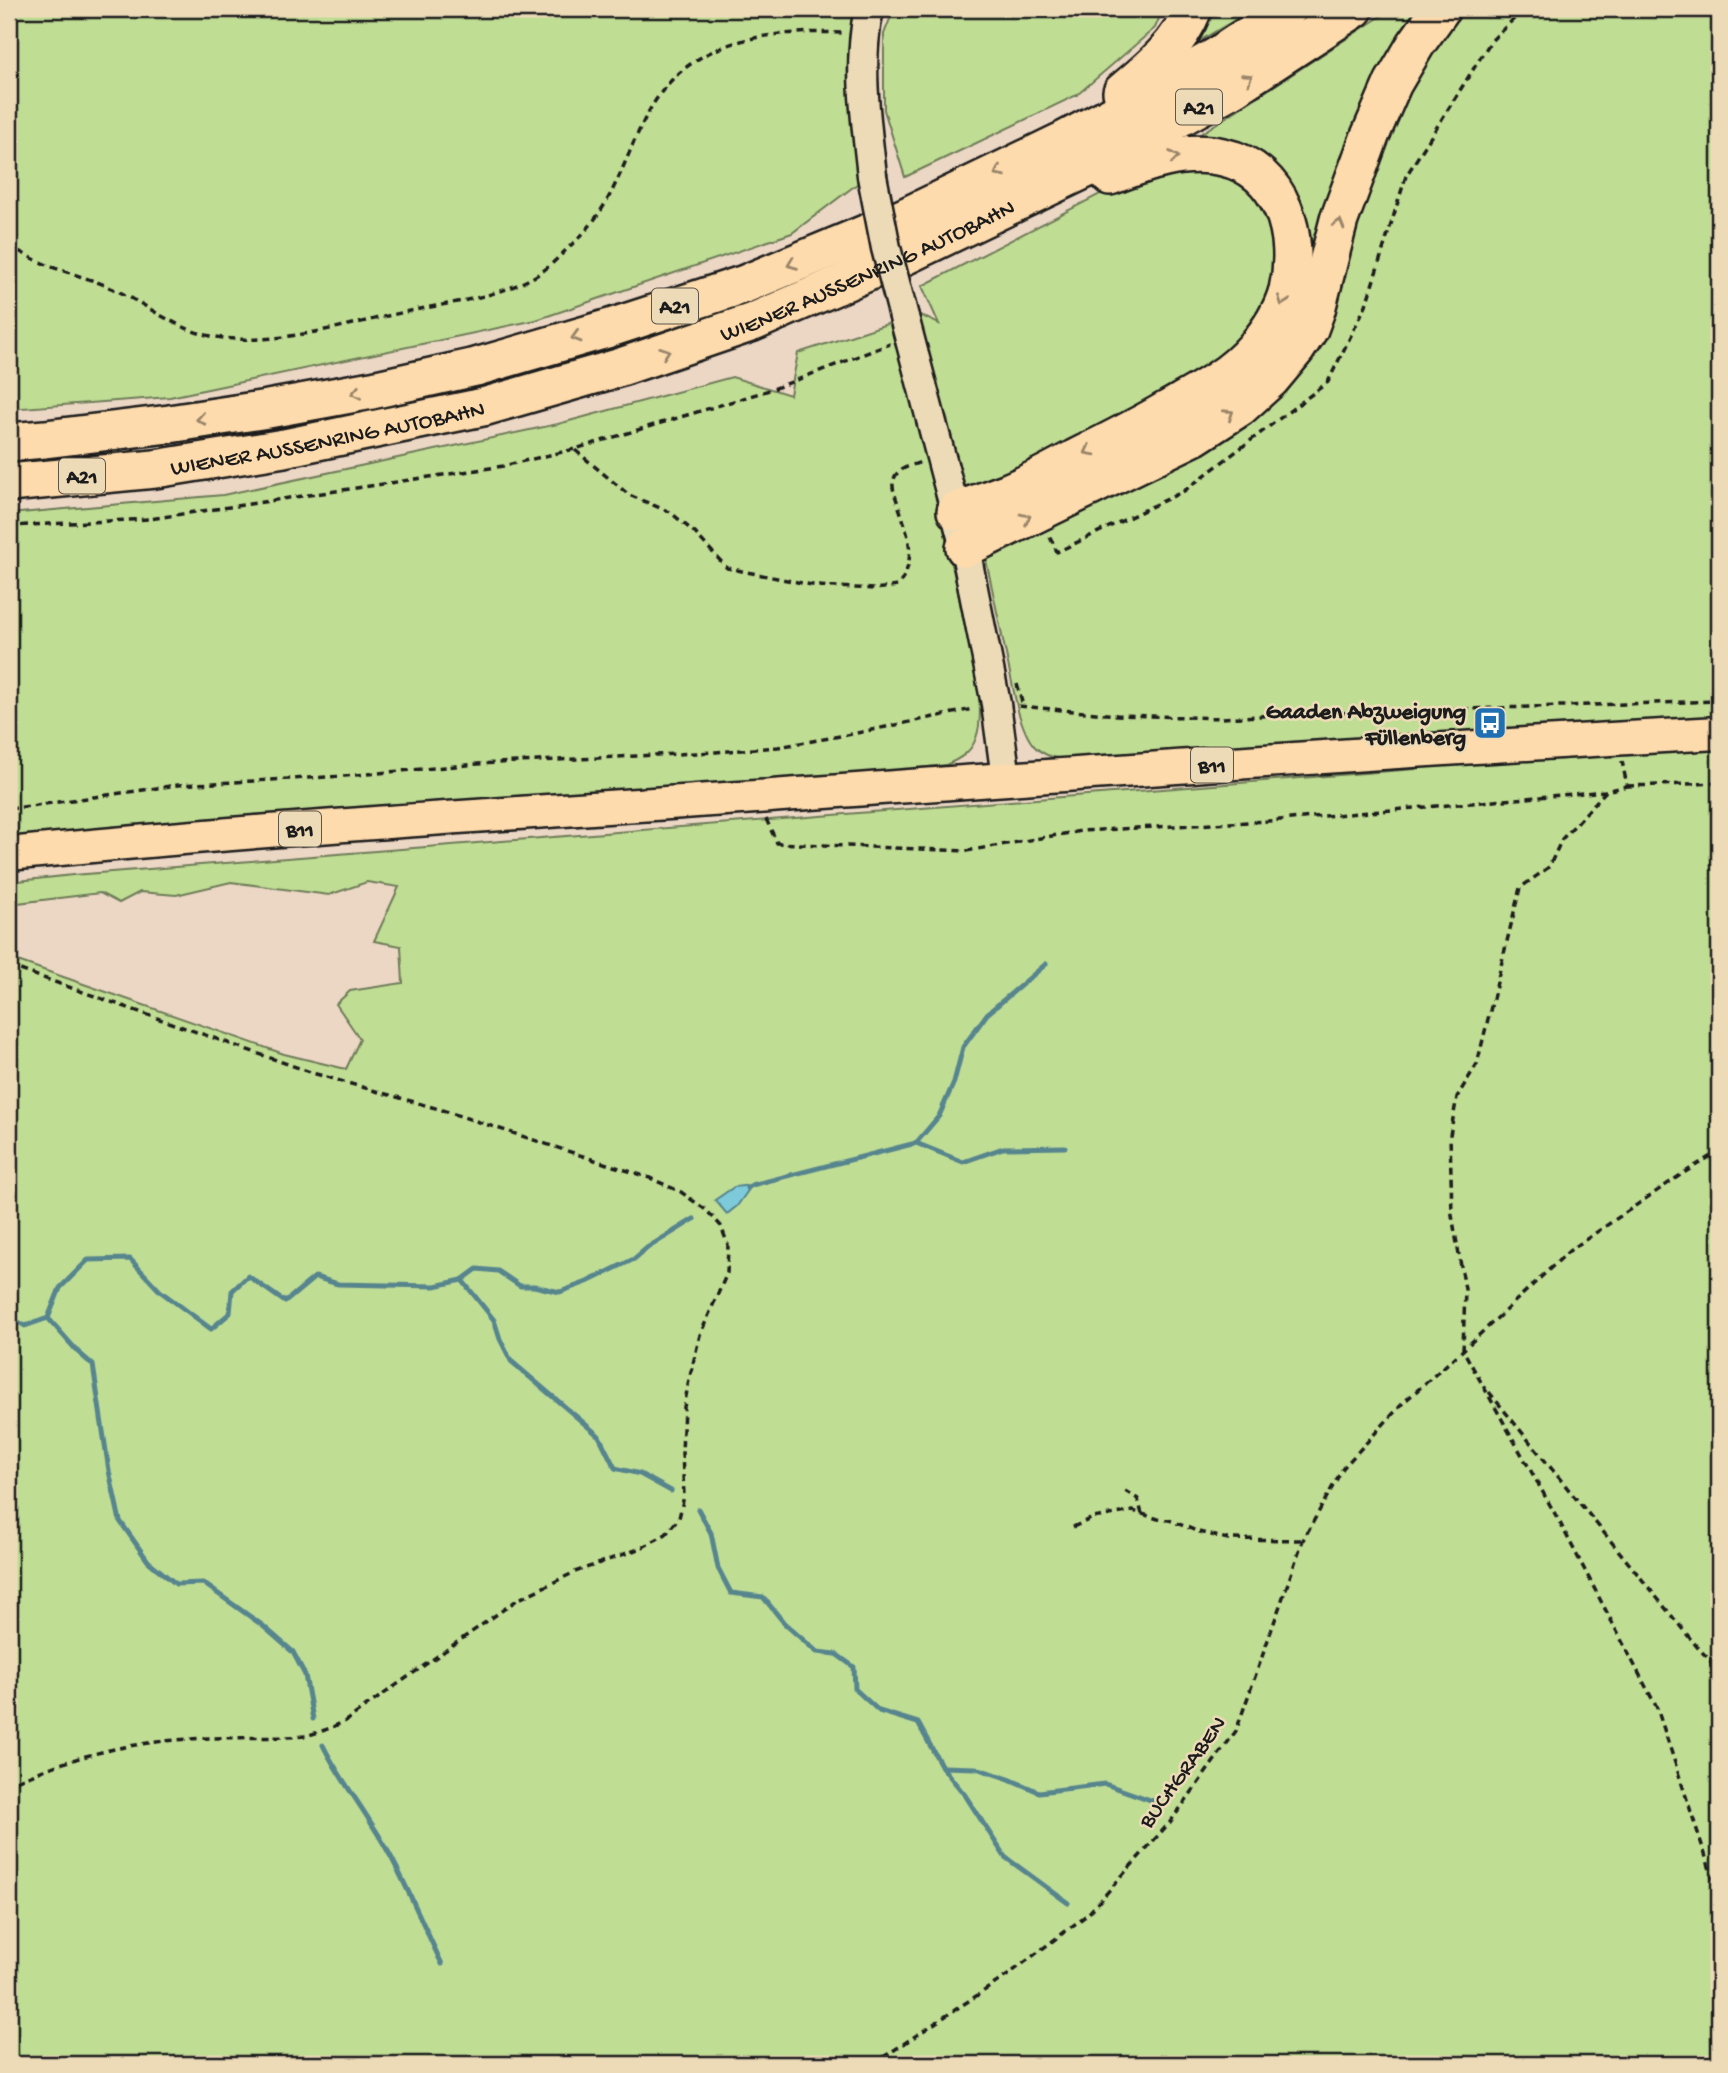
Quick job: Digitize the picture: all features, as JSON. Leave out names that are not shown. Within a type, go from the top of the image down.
[{"type":"highway","points":[[1061,142],[1154,65],[1173,44],[1193,9]]},
{"type":"highway","name":"WIENER AUSSENRING AUTOBAHN","points":[[9,442],[156,426],[372,390],[476,367],[610,328],[745,284],[899,220],[1061,142],[1219,55],[1288,9]]},
{"type":"highway","name":"WIENER AUSSENRING AUTOBAHN","points":[[9,483],[155,469],[284,448],[483,407],[618,368],[753,322],[902,257],[1094,164],[1233,88],[1354,9]]},
{"type":"highway","points":[[965,548],[1195,436],[1240,407],[1271,379],[1296,349],[1308,329],[1316,310],[1339,220],[1370,136],[1393,83],[1441,9]]},
{"type":"highway","points":[[956,511],[1008,492],[1044,475],[1203,390],[1252,352],[1270,329],[1287,291],[1292,244],[1282,203],[1258,174],[1225,157],[1206,155],[1144,162],[1102,179],[1037,193]]},
{"type":"main road","points":[[866,21],[863,101],[872,176],[886,248],[965,548],[996,704],[1006,778]]},
{"type":"main road","name":"B11","points":[[9,854],[352,824],[1006,778],[1719,733]]},
{"type":"path","points":[[9,245],[49,266],[113,288],[180,325],[206,335],[262,338],[297,335],[479,297],[538,274],[592,223],[610,194],[652,106],[690,64],[709,53],[745,39],[866,21]]},
{"type":"path","points":[[9,526],[149,519],[503,466],[575,449],[773,389],[907,327]]},
{"type":"path","points":[[575,449],[629,495],[670,512],[694,532],[727,568],[817,586],[875,589],[898,586],[907,574],[909,566],[910,539],[893,489],[894,479],[901,469],[939,455]]},
{"type":"path","points":[[9,809],[178,785],[779,747],[996,704],[1117,715],[1222,718],[1719,701]]},
{"type":"path","points":[[1617,740],[1627,786]]},
{"type":"path","points":[[760,796],[777,843],[966,851],[1082,831],[1268,821],[1606,791],[1627,786],[1719,783]]},
{"type":"path","points":[[1606,791],[1562,839],[1549,867],[1520,888],[1477,1065],[1457,1097],[1450,1149],[1452,1215],[1465,1289],[1463,1350],[1559,1521],[1657,1708],[1719,1897]]},
{"type":"path","points":[[9,967],[316,1074],[439,1109],[650,1178],[681,1192],[706,1210],[721,1226],[728,1245],[729,1264],[695,1352],[684,1407],[684,1496],[679,1518],[666,1534],[641,1548],[575,1572],[517,1600],[344,1722],[325,1730],[306,1736],[177,1740],[98,1751],[9,1784]]},
{"type":"path","name":"BUCHGRABEN","points":[[873,2064],[1008,1975],[1088,1914],[1171,1821],[1236,1731],[1303,1540],[1343,1468],[1404,1402],[1569,1251],[1719,1151]]},
{"type":"path","points":[[1481,1383],[1698,1648],[1719,1669]]},
{"type":"path","points":[[1125,1491],[1138,1499],[1142,1514]]},
{"type":"path","points":[[1073,1527],[1093,1518],[1133,1511],[1228,1539],[1303,1540]]},
{"type":"green space","points":[[9,9],[855,9],[849,72],[861,181],[792,233],[536,320],[170,397],[9,409]]},
{"type":"green space","points":[[894,9],[1163,9],[1155,28],[1077,95],[905,177],[884,110],[884,34]]},
{"type":"green space","points":[[1203,9],[1253,9],[1179,53]]},
{"type":"green space","points":[[1392,9],[1719,9],[1719,2064],[9,2064],[9,958],[284,1054],[346,1069],[360,1039],[336,1004],[350,991],[403,983],[401,946],[374,941],[399,887],[367,882],[329,895],[231,882],[176,895],[140,892],[119,903],[100,893],[9,904],[9,882],[1415,769],[1411,736],[1067,760],[1039,751],[1029,739],[1018,711],[985,555],[916,313],[939,324],[922,286],[1114,187]]},
{"type":"green space","points":[[893,322],[940,512],[977,683],[979,726],[974,743],[960,758],[946,765],[754,786],[9,842],[9,514],[223,495],[558,424],[732,377],[790,395],[798,353]]},
{"type":"water","points":[[752,1185],[737,1206],[727,1214],[715,1200],[734,1187]]},
{"type":"waterway","points":[[916,1143],[939,1116],[954,1082],[963,1047],[987,1014],[1046,964]]},
{"type":"waterway","points":[[747,1188],[916,1143],[963,1162],[1003,1148],[1065,1147]]},
{"type":"waterway","points":[[9,1316],[25,1326],[48,1318],[60,1288],[88,1260],[130,1259],[160,1291],[211,1329],[230,1313],[232,1291],[248,1276],[285,1302],[315,1277],[338,1284],[435,1286],[462,1280],[477,1269],[498,1271],[520,1286],[560,1292],[634,1259],[694,1219]]},
{"type":"waterway","points":[[462,1280],[494,1320],[511,1361],[599,1436],[615,1468],[640,1474],[671,1491]]},
{"type":"waterway","points":[[48,1318],[93,1365],[109,1471],[120,1521],[148,1561],[176,1584],[203,1583],[262,1625],[293,1652],[305,1675],[313,1719]]},
{"type":"waterway","points":[[698,1509],[711,1533],[718,1568],[731,1593],[763,1597],[785,1624],[817,1652],[836,1654],[854,1667],[855,1689],[879,1711],[918,1723],[942,1767],[965,1795],[1005,1857],[1068,1903]]},
{"type":"waterway","points":[[323,1745],[391,1856],[442,1964]]},
{"type":"waterway","points":[[942,1767],[976,1768],[1039,1792],[1105,1784],[1159,1803]]},
{"type":"place","name":"Gaaden Abzweigung Füllenberg","points":[[1490,723]]}]
